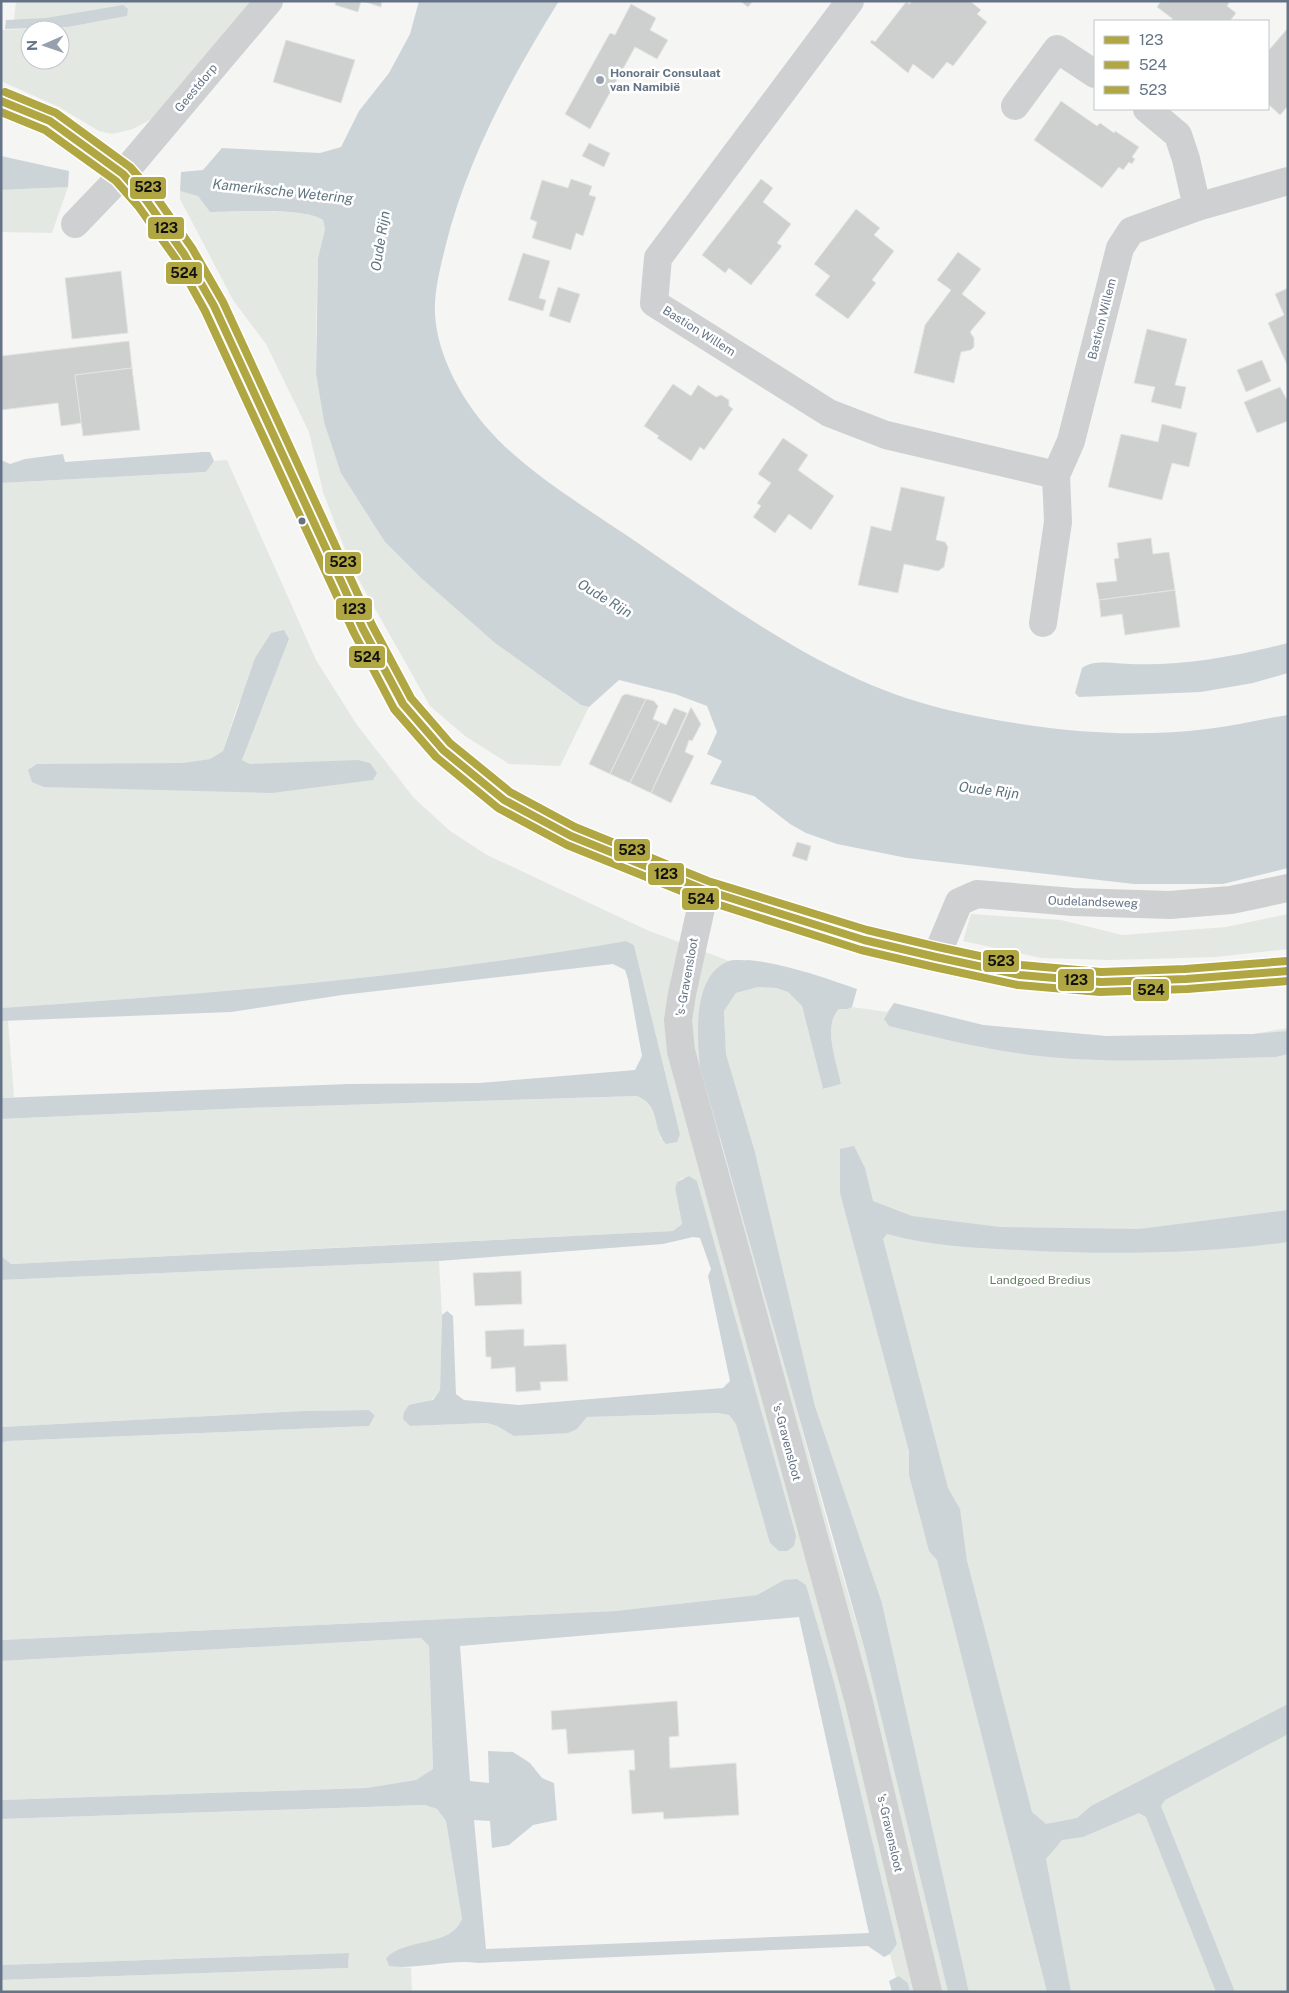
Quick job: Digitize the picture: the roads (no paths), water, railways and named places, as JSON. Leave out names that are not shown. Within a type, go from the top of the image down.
[{"type":"main road","points":[[1,101],[50,122],[123,174],[146,200],[184,254],[214,306],[363,629],[403,704],[443,750],[504,800],[571,836],[705,890],[864,940],[936,957],[1020,975],[1101,982],[1186,980],[1288,971]]},
{"type":"street","name":"Geestdorp","points":[[75,224],[123,174],[269,1]]},
{"type":"street","name":"Bastion Willem","points":[[850,1],[658,258],[654,303],[829,413],[886,435],[1056,475]]},
{"type":"street","points":[[1015,106],[1057,49],[1094,73]]},
{"type":"street","points":[[1148,110],[1178,135],[1186,158],[1197,207]]},
{"type":"street","name":"Bastion Willem","points":[[1043,623],[1058,522],[1056,475],[1072,441],[1120,248],[1131,231],[1197,207],[1288,181]]},
{"type":"street","name":"Oudelandseweg","points":[[936,957],[959,902],[977,894],[1073,902],[1170,905],[1231,900],[1288,888]]},
{"type":"street","name":"'s-Gravensloot","points":[[705,890],[678,1020],[681,1051],[859,1702],[928,1992]]},
{"type":"water","points":[[419,1],[559,1],[524,60],[478,151],[454,215],[436,289],[435,314],[437,330],[446,361],[469,405],[504,446],[558,489],[745,616],[821,661],[860,680],[901,696],[944,709],[1009,722],[1075,731],[1108,733],[1174,732],[1207,729],[1288,715],[1288,868],[1223,884],[1134,884],[907,858],[837,844],[806,833],[790,824],[754,796],[710,784],[722,761],[707,754],[717,732],[707,706],[675,694],[619,680],[589,707],[581,705],[495,643],[421,578],[385,542],[341,473],[324,422],[316,374],[318,258],[325,229],[323,220],[301,213],[210,212],[198,196],[180,191],[181,172],[203,170],[222,148],[320,153],[341,147],[359,111],[389,73],[410,34]]},
{"type":"water","points":[[123,5],[128,9],[127,16],[70,27],[70,20],[20,20],[20,29],[5,29],[6,20],[46,18]]},
{"type":"water","points":[[1,156],[69,171],[68,187],[1,190]]},
{"type":"water","points":[[210,452],[214,461],[206,472],[1,483],[1,460],[10,464],[25,459],[63,454],[65,462]]},
{"type":"water","points":[[284,630],[289,639],[242,760],[250,764],[358,760],[370,763],[377,773],[373,780],[272,793],[44,787],[32,782],[28,770],[37,764],[181,763],[210,759],[223,751],[255,658],[271,633]]},
{"type":"water","points":[[1288,643],[1288,673],[1253,683],[1201,692],[1079,697],[1075,693],[1082,668],[1087,665],[1190,662],[1229,656]]},
{"type":"water","points":[[626,941],[634,945],[680,1134],[677,1142],[666,1144],[661,1138],[650,1106],[637,1096],[247,1108],[1,1119],[1,1098],[348,1084],[479,1083],[635,1070],[642,1056],[628,979],[625,970],[613,964],[342,995],[231,1012],[1,1021],[1,1008],[158,997],[314,983],[470,965]]},
{"type":"water","points":[[749,960],[790,968],[857,989],[852,1007],[839,1009],[834,1016],[832,1025],[832,1045],[841,1084],[823,1089],[802,1006],[788,992],[776,988],[758,987],[736,993],[724,1011],[726,1054],[755,1152],[815,1406],[882,1603],[969,1992],[948,1992],[864,1647],[700,1067],[698,1024],[703,993],[708,979],[717,968],[729,961]]},
{"type":"water","points":[[894,1003],[983,1025],[1106,1036],[1253,1034],[1288,1031],[1288,1054],[1276,1057],[1134,1061],[1029,1055],[929,1036],[889,1026],[884,1019]]},
{"type":"water","points":[[854,1146],[865,1168],[873,1201],[912,1216],[1000,1227],[1139,1229],[1288,1210],[1288,1242],[1221,1249],[1120,1253],[1052,1252],[953,1246],[887,1234],[883,1239],[948,1488],[960,1509],[967,1561],[1032,1812],[1046,1824],[1077,1818],[1091,1806],[1288,1704],[1288,1734],[1165,1800],[1161,1806],[1235,1992],[1216,1992],[1146,1817],[1139,1813],[1083,1837],[1062,1840],[1046,1859],[1071,1992],[1047,1992],[937,1560],[929,1551],[909,1475],[909,1451],[840,1193],[840,1149]]},
{"type":"water","points":[[689,1176],[697,1181],[796,1536],[794,1546],[787,1551],[779,1551],[770,1543],[736,1424],[729,1415],[718,1413],[587,1417],[577,1429],[568,1433],[514,1436],[497,1426],[487,1423],[410,1426],[403,1419],[404,1412],[409,1405],[433,1400],[440,1390],[442,1315],[447,1311],[453,1316],[456,1394],[464,1400],[519,1405],[723,1388],[730,1381],[708,1276],[711,1269],[700,1238],[693,1237],[663,1244],[439,1261],[1,1280],[1,1256],[11,1264],[673,1231],[682,1224],[675,1188],[677,1182]]},
{"type":"water","points":[[369,1410],[375,1416],[369,1426],[8,1441],[1,1443],[1,1427],[302,1411]]},
{"type":"water","points":[[797,1579],[806,1585],[835,1685],[897,1944],[890,1954],[884,1957],[868,1946],[478,1963],[456,1962],[411,1967],[389,1966],[386,1958],[395,1951],[438,1939],[456,1928],[462,1919],[446,1821],[437,1809],[425,1805],[1,1819],[1,1800],[366,1788],[416,1780],[433,1769],[429,1646],[421,1638],[1,1661],[1,1640],[615,1611],[757,1595],[784,1580]],"holes":[[[799,1617],[869,1933],[486,1949],[474,1820],[490,1821],[492,1848],[509,1845],[533,1825],[557,1820],[554,1783],[542,1778],[530,1763],[513,1752],[488,1751],[489,1783],[470,1781],[460,1646]]]},
{"type":"water","points":[[349,1953],[348,1968],[1,1980],[1,1965]]},
{"type":"water","points":[[899,1976],[908,1983],[910,1992],[892,1992],[889,1981]]},
{"type":"place","name":"Honorair Consulaat van Namibië","points":[[600,80]]},
{"type":"water label","name":"Kameriksche Wetering","points":[[283,191]]},
{"type":"water label","name":"Oude Rijn","points":[[380,241]]},
{"type":"water label","name":"Oude Rijn","points":[[605,598]]},
{"type":"water label","name":"Oude Rijn","points":[[989,790]]},
{"type":"park label","name":"Landgoed Bredius","points":[[1040,1280]]}]
